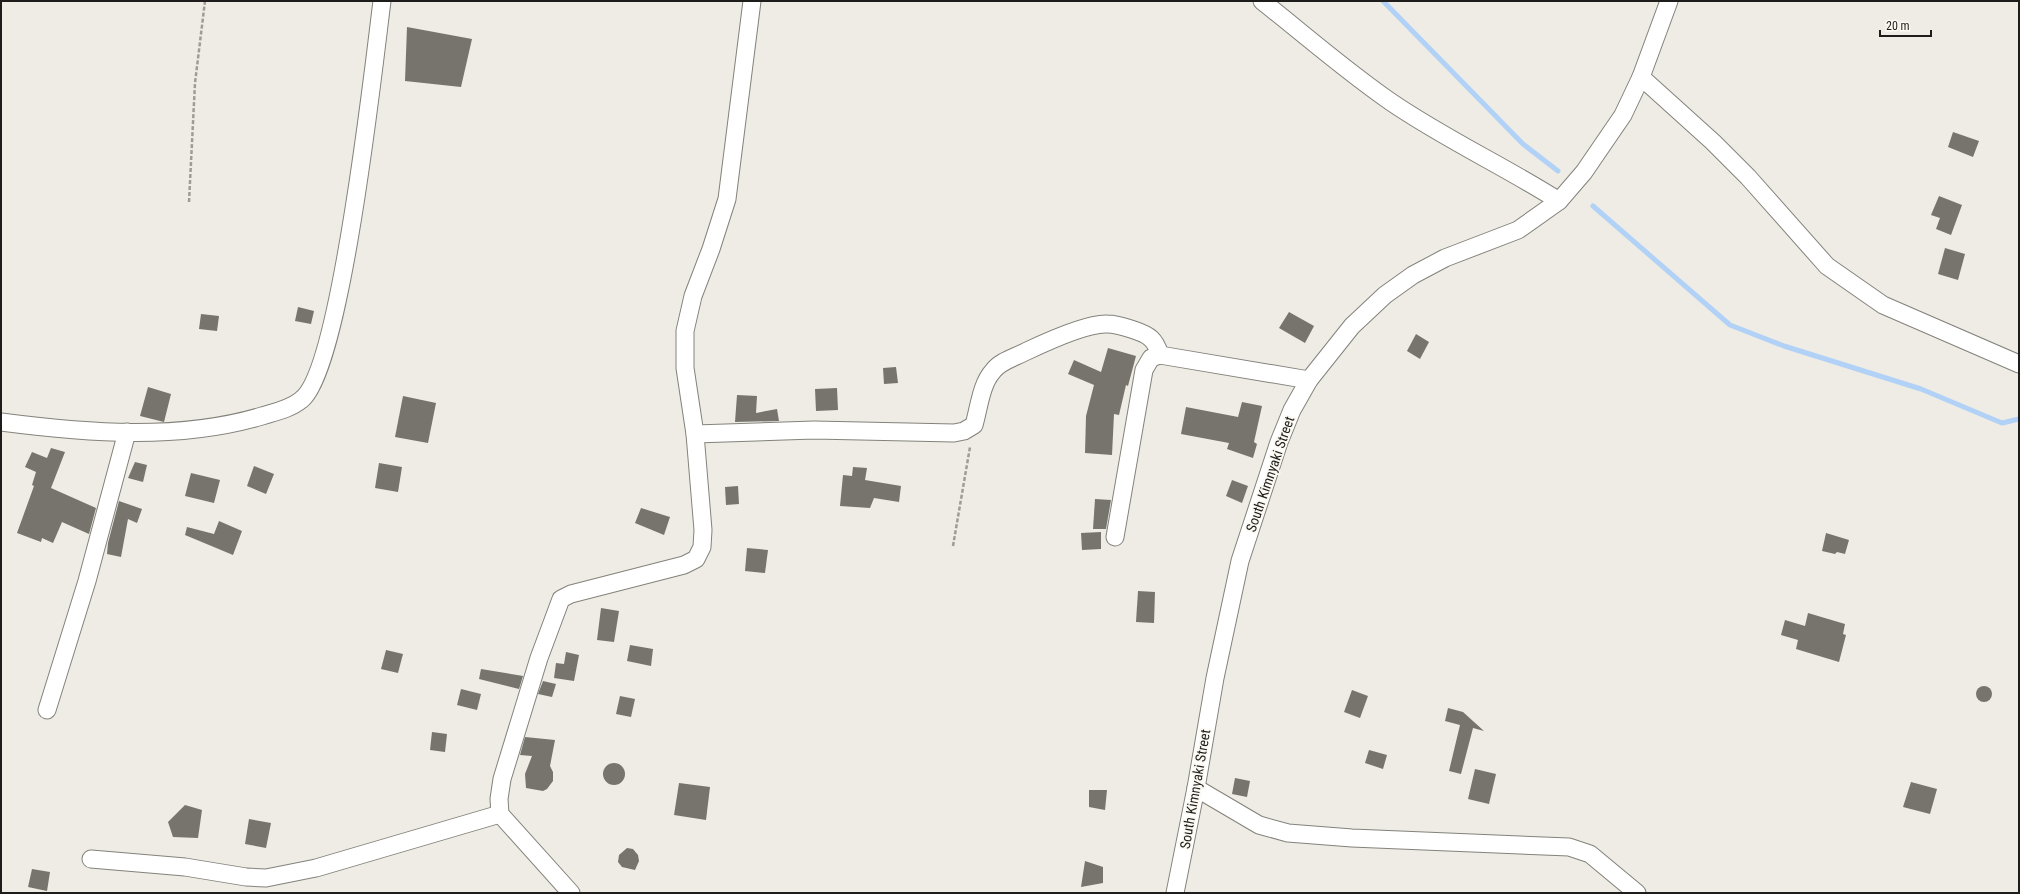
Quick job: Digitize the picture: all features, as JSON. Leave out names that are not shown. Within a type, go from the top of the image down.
[{"type":"street","points":[[1,422],[126,432],[188,430],[236,424],[283,410],[303,399],[318,376],[338,301],[369,103],[382,1]]},
{"type":"street","points":[[571,893],[500,814],[499,799],[502,779],[541,651],[561,599],[571,594],[684,565],[696,559],[702,547],[703,530],[695,434],[685,368],[685,331],[693,296],[727,199],[752,1]]},
{"type":"street","points":[[1262,1],[1391,102],[1428,126],[1520,176],[1559,201]]},
{"type":"street","name":"South Kimnyaki Street","points":[[1175,893],[1196,788],[1214,678],[1240,561],[1279,442],[1292,410],[1308,380],[1352,326],[1385,295],[1413,275],[1445,258],[1518,230],[1559,201],[1599,152],[1623,115],[1642,77],[1669,1]]},
{"type":"street","points":[[1642,77],[1713,142],[1748,177],[1827,266],[1883,305],[2019,364]]},
{"type":"street","points":[[695,434],[814,430],[954,433],[964,431],[974,425],[986,382],[993,370],[1005,362],[1045,343],[1091,327],[1105,324],[1118,324],[1147,334],[1153,339],[1160,355]]},
{"type":"street","points":[[1115,537],[1144,370],[1151,358],[1160,355],[1308,380]]},
{"type":"street","points":[[47,710],[87,581],[126,432]]},
{"type":"street","points":[[1196,788],[1259,825],[1288,833],[1352,838],[1569,847],[1590,854],[1637,893]]},
{"type":"street","points":[[91,859],[185,867],[246,877],[266,878],[324,866],[431,833],[500,814]]},
{"type":"path","points":[[189,202],[195,83],[206,1]]},
{"type":"path","points":[[954,546],[963,481],[974,425]]},
{"type":"building","points":[[407,27],[472,39],[461,87],[405,81]]},
{"type":"building","points":[[1953,132],[1979,141],[1973,157],[1948,147]]},
{"type":"building","points":[[1939,196],[1962,205],[1951,235],[1936,229],[1940,218],[1931,215]]},
{"type":"building","points":[[1945,248],[1965,254],[1958,280],[1938,274]]},
{"type":"building","points":[[298,307],[314,311],[311,324],[295,321]]},
{"type":"building","points":[[1289,312],[1314,326],[1305,343],[1279,328]]},
{"type":"building","points":[[201,314],[219,316],[217,331],[199,329]]},
{"type":"building","points":[[1416,334],[1429,342],[1420,359],[1407,351]]},
{"type":"building","points":[[1108,348],[1136,356],[1128,386],[1126,385],[1119,415],[1114,414],[1112,455],[1085,453],[1086,416],[1094,385],[1068,374],[1074,360],[1101,372]]},
{"type":"building","points":[[896,367],[898,383],[884,384],[883,368]]},
{"type":"building","points":[[148,387],[171,394],[164,422],[140,416]]},
{"type":"building","points":[[837,388],[838,410],[816,411],[815,389]]},
{"type":"building","points":[[737,395],[757,396],[756,413],[777,409],[779,421],[735,422]]},
{"type":"building","points":[[403,396],[436,403],[428,443],[395,437]]},
{"type":"building","points":[[1242,402],[1262,406],[1254,442],[1257,444],[1253,458],[1227,449],[1229,443],[1181,434],[1186,407],[1238,417]]},
{"type":"building","points":[[51,448],[65,452],[51,488],[96,508],[89,534],[62,522],[53,543],[42,538],[41,542],[17,533],[34,486],[32,485],[36,472],[25,467],[32,452],[47,458]]},
{"type":"building","points":[[135,462],[147,465],[143,482],[128,478]]},
{"type":"building","points":[[379,463],[402,467],[398,492],[375,488]]},
{"type":"building","points":[[254,466],[274,474],[266,494],[247,486]]},
{"type":"building","points":[[853,467],[867,468],[865,480],[901,486],[899,502],[874,498],[870,508],[840,506],[843,475],[852,476]]},
{"type":"building","points":[[191,473],[220,480],[214,503],[185,496]]},
{"type":"building","points":[[1232,480],[1248,486],[1242,503],[1226,496]]},
{"type":"building","points":[[738,486],[739,504],[726,505],[725,487]]},
{"type":"building","points":[[1095,499],[1111,500],[1106,529],[1093,529]]},
{"type":"building","points":[[119,501],[142,509],[137,523],[128,519],[121,557],[107,554],[108,543]]},
{"type":"building","points":[[641,508],[670,517],[664,535],[635,523]]},
{"type":"building","points":[[219,521],[242,531],[233,555],[185,535],[187,527],[214,534]]},
{"type":"building","points":[[1101,532],[1101,549],[1082,550],[1081,533]]},
{"type":"building","points":[[1826,533],[1849,540],[1845,554],[1837,552],[1835,554],[1822,551]]},
{"type":"building","points":[[747,548],[768,550],[765,573],[745,571]]},
{"type":"building","points":[[1138,591],[1155,592],[1154,623],[1136,622]]},
{"type":"building","points":[[601,608],[619,611],[614,642],[597,640]]},
{"type":"building","points":[[1808,613],[1845,624],[1843,634],[1846,635],[1839,662],[1796,649],[1798,640],[1781,635],[1785,620],[1805,626]]},
{"type":"building","points":[[630,645],[653,649],[651,666],[627,661]]},
{"type":"building","points":[[386,650],[403,654],[398,673],[381,669]]},
{"type":"building","points":[[566,652],[579,655],[574,681],[554,678],[556,663],[564,664]]},
{"type":"building","points":[[481,669],[523,676],[519,689],[479,679]]},
{"type":"building","points":[[543,681],[556,684],[552,697],[538,694]]},
{"type":"building","points":[[1981,686],[1987,686],[1992,691],[1990,700],[1987,702],[1981,702],[1976,697],[1976,691]]},
{"type":"building","points":[[461,689],[481,694],[477,710],[457,705]]},
{"type":"building","points":[[1352,690],[1368,696],[1360,718],[1344,712]]},
{"type":"building","points":[[620,696],[635,699],[631,717],[616,714]]},
{"type":"building","points":[[1448,708],[1463,712],[1484,731],[1473,728],[1461,774],[1449,771],[1460,725],[1445,721]]},
{"type":"building","points":[[432,732],[447,734],[445,752],[430,750]]},
{"type":"building","points":[[525,737],[555,740],[550,766],[553,772],[553,781],[547,789],[543,791],[526,788],[525,774],[532,756],[520,755]]},
{"type":"building","points":[[1369,750],[1387,755],[1383,769],[1365,763]]},
{"type":"building","points":[[610,763],[618,763],[625,770],[625,778],[618,785],[610,785],[603,778],[603,770]]},
{"type":"building","points":[[1475,769],[1496,774],[1489,804],[1468,799]]},
{"type":"building","points":[[1235,778],[1250,781],[1247,797],[1232,794]]},
{"type":"building","points":[[1911,782],[1937,789],[1930,814],[1903,807]]},
{"type":"building","points":[[679,783],[710,787],[706,820],[674,815]]},
{"type":"building","points":[[1089,790],[1107,790],[1105,810],[1089,807]]},
{"type":"building","points":[[185,805],[202,810],[198,838],[173,837],[168,822]]},
{"type":"building","points":[[249,819],[271,823],[266,848],[245,844]]},
{"type":"building","points":[[627,848],[633,849],[638,855],[639,861],[635,870],[622,867],[618,862],[619,855]]},
{"type":"building","points":[[1085,861],[1103,867],[1103,883],[1081,887]]},
{"type":"building","points":[[32,869],[50,872],[47,891],[28,887]]},
{"type":"waterway","points":[[1383,1],[1523,144],[1558,171]]},
{"type":"waterway","points":[[1593,206],[1730,325],[1784,346],[1921,389],[2002,423],[2019,419]]}]
